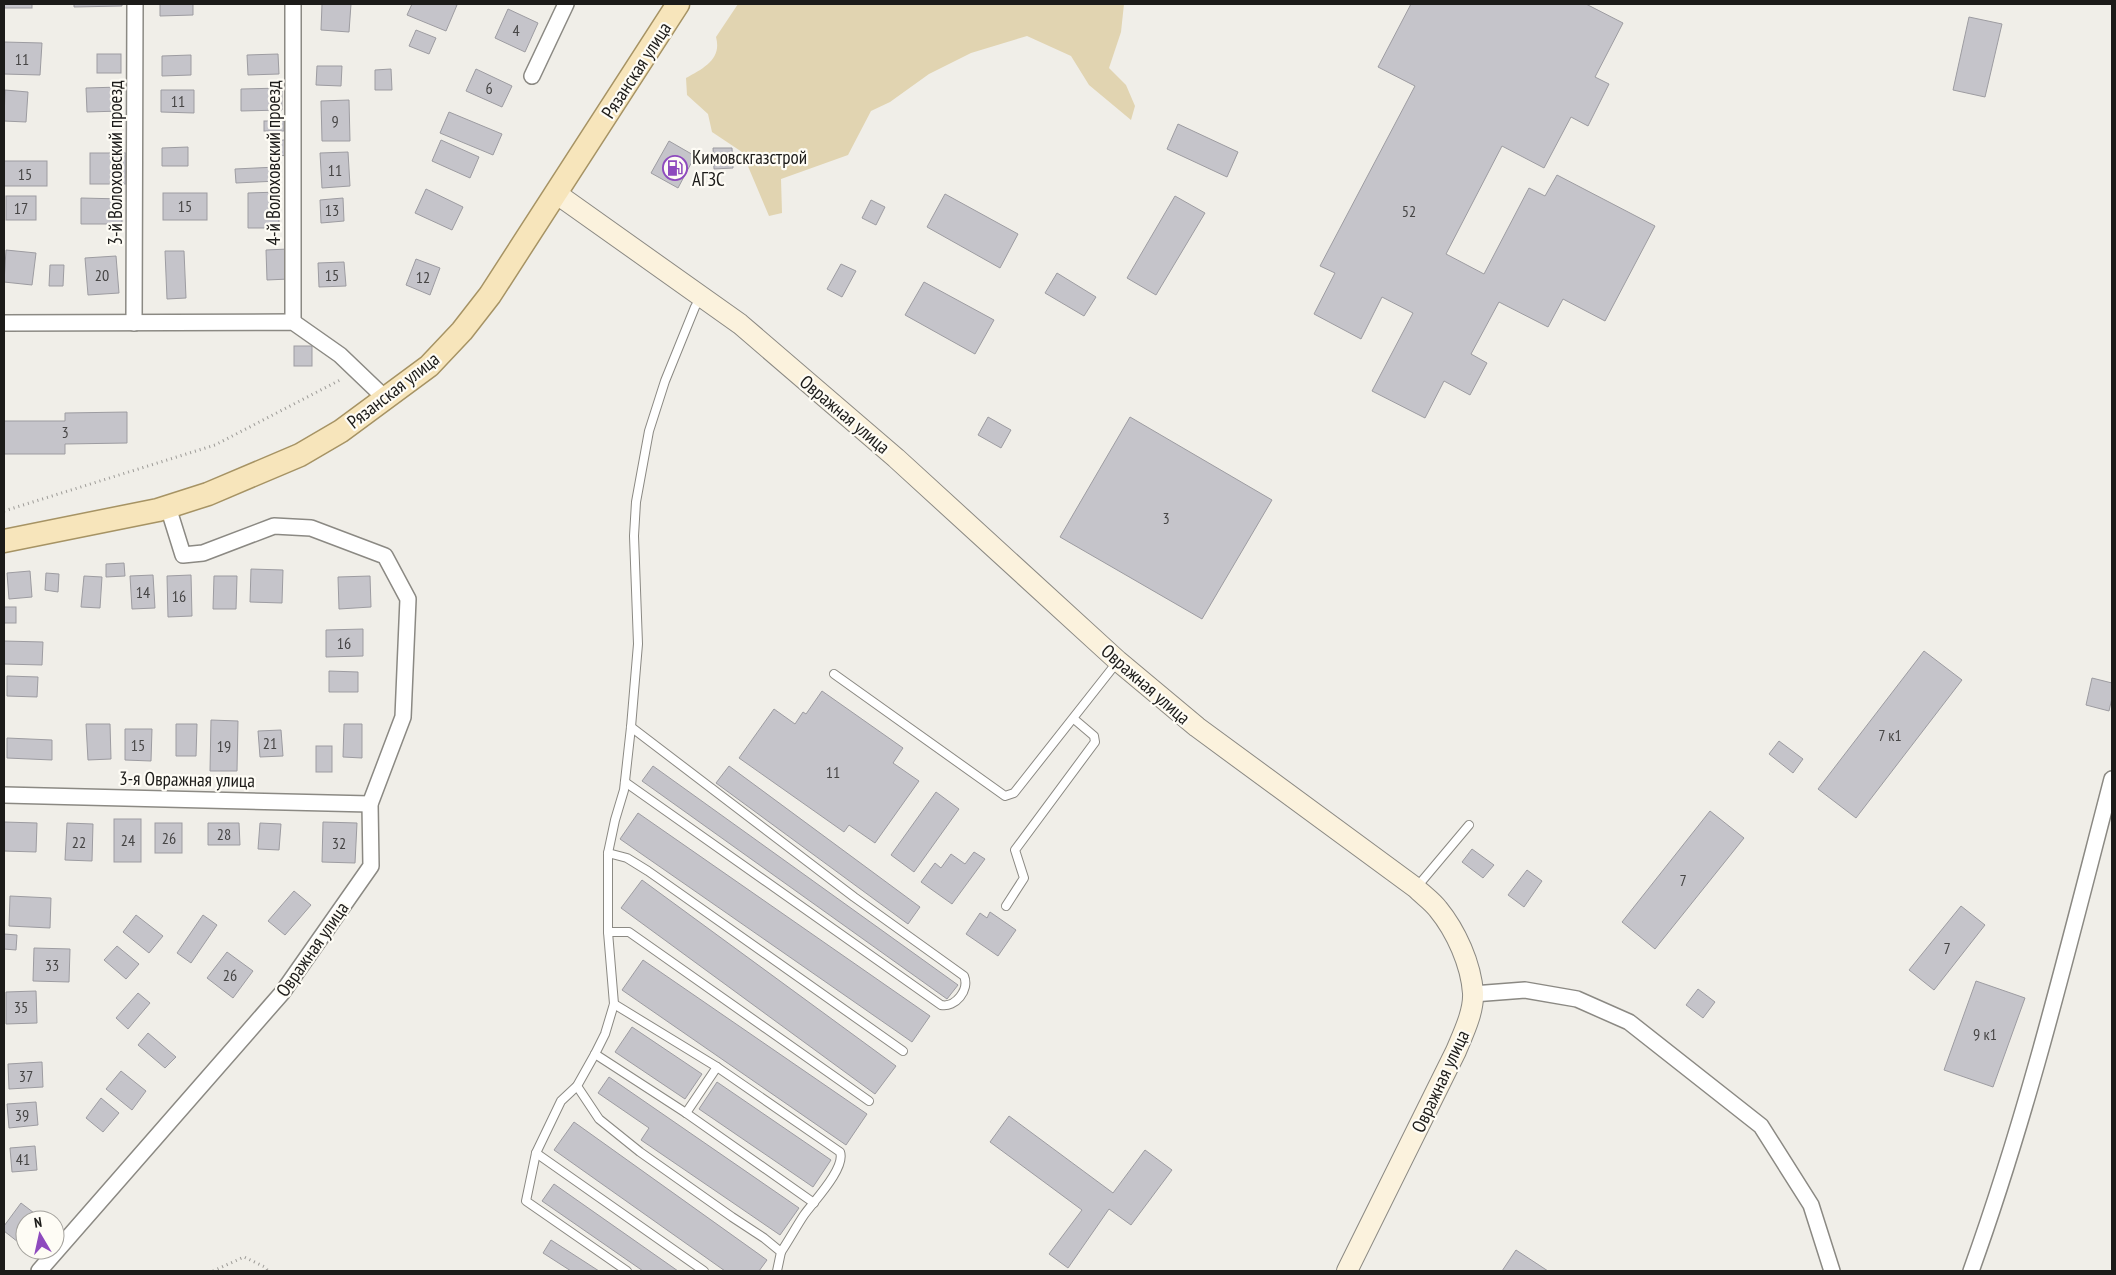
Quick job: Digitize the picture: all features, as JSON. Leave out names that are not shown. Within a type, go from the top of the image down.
[{"type":"main road","name":"Рязанская улица","points":[[4,541],[93,525],[168,507],[208,494],[300,455],[341,431],[429,366],[462,331],[490,295],[678,4]]},
{"type":"street","name":"3-й Волоховский проезд","points":[[134,323],[135,4]]},
{"type":"street","name":"4-й Волоховский проезд","points":[[292,4],[293,322]]},
{"type":"street","points":[[532,76],[566,4]]},
{"type":"street","name":"Овражная улица","points":[[557,194],[740,324],[896,458],[1118,661],[1197,727],[1416,888],[1436,907],[1447,921],[1466,958],[1473,994],[1467,1022],[1456,1051],[1347,1271]]},
{"type":"street","points":[[4,323],[293,322],[340,356],[386,399]]},
{"type":"street","name":"Овражная улица","points":[[39,1271],[282,993],[371,866],[370,804],[403,717],[408,599],[385,556],[311,528],[274,526],[203,553],[183,555],[168,507]]},
{"type":"street","points":[[1971,1271],[1999,1194],[2043,1043],[2112,779]]},
{"type":"street","name":"3-я Овражная улица","points":[[4,795],[370,804]]},
{"type":"street","points":[[1473,994],[1525,990],[1578,999],[1629,1022],[1761,1126],[1812,1205],[1832,1271]]},
{"type":"lane","points":[[627,1271],[526,1201],[536,1153],[561,1101],[577,1086],[595,1054],[605,1034],[614,1004],[608,932],[608,853],[614,820],[625,782],[638,644],[634,536],[636,502],[654,414],[665,381],[695,307],[702,296]]},
{"type":"lane","points":[[834,674],[1005,796],[1014,793],[1118,661]]},
{"type":"lane","points":[[1006,906],[1024,878],[1015,850],[1094,742],[1094,736],[1074,719]]},
{"type":"lane","points":[[625,782],[941,1006],[952,1004],[964,990],[966,982],[964,976],[854,897],[631,727]]},
{"type":"lane","points":[[1416,888],[1469,825]]},
{"type":"lane","points":[[608,853],[628,858],[648,871],[903,1051]]},
{"type":"lane","points":[[608,932],[629,932],[869,1101]]},
{"type":"lane","points":[[614,1004],[717,1067],[840,1152],[841,1161],[825,1188],[781,1252],[777,1271]]},
{"type":"lane","points":[[595,1054],[686,1113],[814,1203]]},
{"type":"lane","points":[[686,1113],[717,1067]]},
{"type":"lane","points":[[577,1086],[599,1119],[640,1152],[764,1238],[781,1252]]},
{"type":"lane","points":[[536,1153],[704,1271]]},
{"type":"path","points":[[4,511],[215,445],[357,372]]},
{"type":"path","points":[[214,1271],[244,1257],[265,1267],[268,1271]]},
{"type":"shaded area","points":[[738,4],[1124,4],[1121,32],[1109,68],[1126,85],[1135,106],[1131,120],[1089,85],[1071,56],[1027,36],[971,53],[929,74],[890,102],[871,111],[848,155],[781,179],[782,213],[769,216],[742,152],[712,132],[708,114],[687,95],[686,78],[705,66],[714,57],[717,45],[716,37]]},
{"type":"building","points":[[4,4],[32,4],[32,8],[4,8]]},
{"type":"building","points":[[74,4],[122,4],[122,6],[74,7]]},
{"type":"building","points":[[160,4],[193,4],[193,15],[160,16]]},
{"type":"building","points":[[322,4],[351,4],[349,32],[321,30]]},
{"type":"building","points":[[412,4],[457,5],[446,31],[407,15]]},
{"type":"building","points":[[1411,4],[1586,4],[1623,23],[1595,77],[1609,84],[1588,126],[1571,117],[1544,168],[1502,146],[1446,254],[1484,274],[1529,188],[1545,196],[1557,175],[1655,226],[1605,321],[1563,299],[1548,327],[1499,302],[1471,354],[1487,363],[1470,395],[1444,381],[1425,418],[1372,391],[1413,313],[1382,297],[1361,339],[1314,314],[1335,273],[1320,266],[1415,86],[1378,67]]},
{"type":"building","points":[[508,9],[538,23],[525,52],[495,38]]},
{"type":"building","points":[[1969,17],[2002,24],[1985,97],[1953,90]]},
{"type":"building","points":[[416,30],[436,38],[429,54],[409,46]]},
{"type":"building","points":[[4,42],[42,43],[40,75],[4,74]]},
{"type":"building","points":[[97,54],[121,54],[121,73],[97,73]]},
{"type":"building","points":[[278,54],[279,74],[248,75],[247,55]]},
{"type":"building","points":[[191,55],[191,75],[162,76],[162,56]]},
{"type":"building","points":[[317,66],[342,66],[341,86],[316,85]]},
{"type":"building","points":[[391,69],[392,90],[375,90],[375,70]]},
{"type":"building","points":[[476,69],[512,86],[502,107],[466,91]]},
{"type":"building","points":[[120,87],[121,111],[87,112],[86,88]]},
{"type":"building","points":[[282,88],[282,110],[241,111],[241,89]]},
{"type":"building","points":[[5,90],[28,92],[26,122],[4,121]]},
{"type":"building","points":[[161,90],[194,90],[194,113],[161,112]]},
{"type":"building","points":[[349,100],[350,141],[322,141],[321,101]]},
{"type":"building","points":[[449,112],[502,134],[493,155],[440,133]]},
{"type":"building","points":[[264,121],[284,121],[284,131],[264,131]]},
{"type":"building","points":[[1178,124],[1238,152],[1227,177],[1167,149]]},
{"type":"building","points":[[276,140],[289,140],[289,156],[276,155]]},
{"type":"building","points":[[441,140],[479,157],[470,178],[432,161]]},
{"type":"building","points":[[669,141],[695,156],[678,188],[651,173]]},
{"type":"building","points":[[188,147],[188,166],[162,166],[162,148]]},
{"type":"building","points":[[713,148],[732,148],[733,168],[714,169]]},
{"type":"building","points":[[348,152],[350,186],[322,188],[320,153]]},
{"type":"building","points":[[90,153],[126,153],[126,184],[90,184]]},
{"type":"building","points":[[4,161],[47,161],[47,186],[4,186]]},
{"type":"building","points":[[277,167],[278,181],[236,183],[235,169]]},
{"type":"building","points":[[426,189],[463,207],[452,230],[415,213]]},
{"type":"building","points":[[279,192],[279,228],[248,228],[248,193]]},
{"type":"building","points":[[163,193],[207,193],[207,220],[163,220]]},
{"type":"building","points":[[945,194],[1018,234],[1000,268],[927,227]]},
{"type":"building","points":[[6,196],[36,196],[36,220],[6,220]]},
{"type":"building","points":[[1175,196],[1205,213],[1156,295],[1127,278]]},
{"type":"building","points":[[81,198],[122,199],[122,224],[81,224]]},
{"type":"building","points":[[343,198],[344,221],[321,223],[320,200]]},
{"type":"building","points":[[871,200],[885,207],[876,225],[862,218]]},
{"type":"building","points":[[288,249],[289,279],[267,280],[266,250]]},
{"type":"building","points":[[6,250],[36,253],[32,285],[4,282]]},
{"type":"building","points":[[165,251],[184,251],[186,298],[167,299]]},
{"type":"building","points":[[116,256],[119,293],[88,295],[85,258]]},
{"type":"building","points":[[416,259],[440,268],[430,295],[406,285]]},
{"type":"building","points":[[344,262],[346,286],[319,287],[318,263]]},
{"type":"building","points":[[841,264],[856,271],[842,297],[827,289]]},
{"type":"building","points":[[50,265],[64,265],[63,286],[49,286]]},
{"type":"building","points":[[1057,273],[1096,297],[1084,316],[1045,293]]},
{"type":"building","points":[[924,282],[994,320],[975,354],[905,315]]},
{"type":"building","points":[[294,346],[312,346],[312,366],[294,366]]},
{"type":"building","points":[[127,412],[127,443],[65,444],[65,454],[4,454],[4,421],[65,421],[65,413]]},
{"type":"building","points":[[988,417],[1011,430],[1001,448],[978,435]]},
{"type":"building","points":[[1130,417],[1272,500],[1202,619],[1060,537]]},
{"type":"building","points":[[124,563],[125,576],[106,577],[106,564]]},
{"type":"building","points":[[251,569],[283,570],[282,603],[250,602]]},
{"type":"building","points":[[30,571],[32,597],[9,599],[7,573]]},
{"type":"building","points":[[46,573],[59,574],[58,592],[45,590]]},
{"type":"building","points":[[153,575],[155,608],[132,609],[130,576]]},
{"type":"building","points":[[191,575],[192,616],[168,617],[167,576]]},
{"type":"building","points":[[84,576],[102,577],[100,608],[81,607]]},
{"type":"building","points":[[214,576],[237,576],[236,609],[213,609]]},
{"type":"building","points":[[370,576],[371,607],[339,609],[338,577]]},
{"type":"building","points":[[4,607],[16,607],[16,623],[4,623]]},
{"type":"building","points":[[363,629],[363,656],[326,657],[326,630]]},
{"type":"building","points":[[4,641],[43,642],[42,665],[4,664]]},
{"type":"building","points":[[1924,651],[1962,680],[1856,818],[1818,789]]},
{"type":"building","points":[[329,671],[358,672],[358,692],[329,692]]},
{"type":"building","points":[[7,676],[38,677],[37,697],[7,696]]},
{"type":"building","points":[[2092,678],[2112,683],[2112,698],[2109,711],[2086,705]]},
{"type":"building","points":[[822,691],[903,748],[893,763],[919,781],[875,843],[849,825],[844,832],[739,758],[774,709],[795,724],[803,712],[806,714]]},
{"type":"building","points":[[211,720],[238,721],[237,771],[210,771]]},
{"type":"building","points":[[86,724],[110,724],[111,759],[88,760]]},
{"type":"building","points":[[176,724],[197,724],[196,756],[176,756]]},
{"type":"building","points":[[344,724],[362,724],[362,758],[343,757]]},
{"type":"building","points":[[125,729],[152,729],[151,761],[125,760]]},
{"type":"building","points":[[281,730],[283,756],[260,757],[258,731]]},
{"type":"building","points":[[7,738],[52,740],[52,760],[7,758]]},
{"type":"building","points":[[1779,741],[1803,759],[1793,773],[1769,754]]},
{"type":"building","points":[[316,746],[332,746],[332,772],[316,772]]},
{"type":"building","points":[[653,766],[958,985],[947,999],[642,781]]},
{"type":"building","points":[[729,766],[920,907],[908,924],[716,783]]},
{"type":"building","points":[[936,792],[959,809],[914,872],[891,855]]},
{"type":"building","points":[[1710,811],[1744,838],[1655,949],[1622,922]]},
{"type":"building","points":[[638,813],[930,1016],[912,1042],[620,839]]},
{"type":"building","points":[[114,819],[141,819],[141,862],[114,862]]},
{"type":"building","points":[[4,822],[37,823],[36,852],[4,851]]},
{"type":"building","points":[[323,822],[357,823],[355,863],[322,862]]},
{"type":"building","points":[[67,823],[93,824],[92,861],[65,860]]},
{"type":"building","points":[[155,823],[182,823],[182,853],[155,853]]},
{"type":"building","points":[[208,823],[239,823],[240,845],[208,845]]},
{"type":"building","points":[[260,823],[281,824],[279,850],[258,849]]},
{"type":"building","points":[[1472,849],[1494,865],[1483,878],[1462,862]]},
{"type":"building","points":[[974,852],[985,859],[952,904],[921,882],[935,863],[941,868],[951,854],[965,864]]},
{"type":"building","points":[[1527,870],[1542,881],[1524,907],[1508,895]]},
{"type":"building","points":[[642,880],[896,1066],[875,1094],[621,908]]},
{"type":"building","points":[[294,891],[311,905],[285,935],[268,921]]},
{"type":"building","points":[[10,896],[51,898],[50,928],[9,926]]},
{"type":"building","points":[[1961,906],[1985,925],[1934,990],[1909,970]]},
{"type":"building","points":[[990,912],[1016,930],[998,956],[966,934],[980,913],[987,918]]},
{"type":"building","points":[[136,915],[163,936],[149,953],[123,932]]},
{"type":"building","points":[[203,915],[217,925],[191,963],[177,953]]},
{"type":"building","points":[[4,934],[17,935],[16,950],[4,949]]},
{"type":"building","points":[[117,946],[139,964],[126,979],[104,960]]},
{"type":"building","points":[[34,948],[70,949],[69,982],[33,981]]},
{"type":"building","points":[[227,952],[253,971],[233,998],[207,978]]},
{"type":"building","points":[[643,960],[867,1114],[846,1145],[622,990]]},
{"type":"building","points":[[1976,981],[2025,998],[1993,1087],[1944,1070]]},
{"type":"building","points":[[1698,989],[1715,1002],[1703,1018],[1686,1005]]},
{"type":"building","points":[[36,991],[37,1023],[6,1024],[6,992]]},
{"type":"building","points":[[138,993],[150,1003],[128,1029],[116,1018]]},
{"type":"building","points":[[632,1027],[702,1074],[685,1099],[615,1052]]},
{"type":"building","points":[[148,1033],[176,1057],[165,1068],[138,1045]]},
{"type":"building","points":[[42,1062],[43,1087],[9,1089],[8,1064]]},
{"type":"building","points":[[121,1071],[146,1091],[132,1110],[106,1089]]},
{"type":"building","points":[[609,1077],[799,1208],[780,1235],[641,1140],[649,1128],[598,1093]]},
{"type":"building","points":[[717,1082],[831,1160],[813,1187],[699,1109]]},
{"type":"building","points":[[101,1098],[119,1113],[103,1132],[86,1118]]},
{"type":"building","points":[[36,1102],[38,1125],[9,1128],[7,1104]]},
{"type":"building","points":[[1009,1116],[1113,1193],[1145,1150],[1172,1170],[1131,1225],[1109,1209],[1068,1268],[1049,1254],[1082,1210],[990,1142]]},
{"type":"building","points":[[574,1122],[767,1260],[759,1271],[725,1271],[554,1150]]},
{"type":"building","points":[[35,1146],[37,1170],[12,1172],[10,1148]]},
{"type":"building","points":[[554,1184],[678,1271],[643,1271],[542,1201]]},
{"type":"building","points":[[21,1203],[30,1210],[16,1210]]},
{"type":"building","points":[[15,1211],[15,1240],[4,1231],[4,1226]]},
{"type":"building","points":[[551,1240],[599,1271],[571,1271],[543,1253]]},
{"type":"building","points":[[1516,1250],[1548,1271],[1502,1271]]},
{"type":"place","name":"Кимовскгазстрой АГЗС","points":[[675,168]]}]
